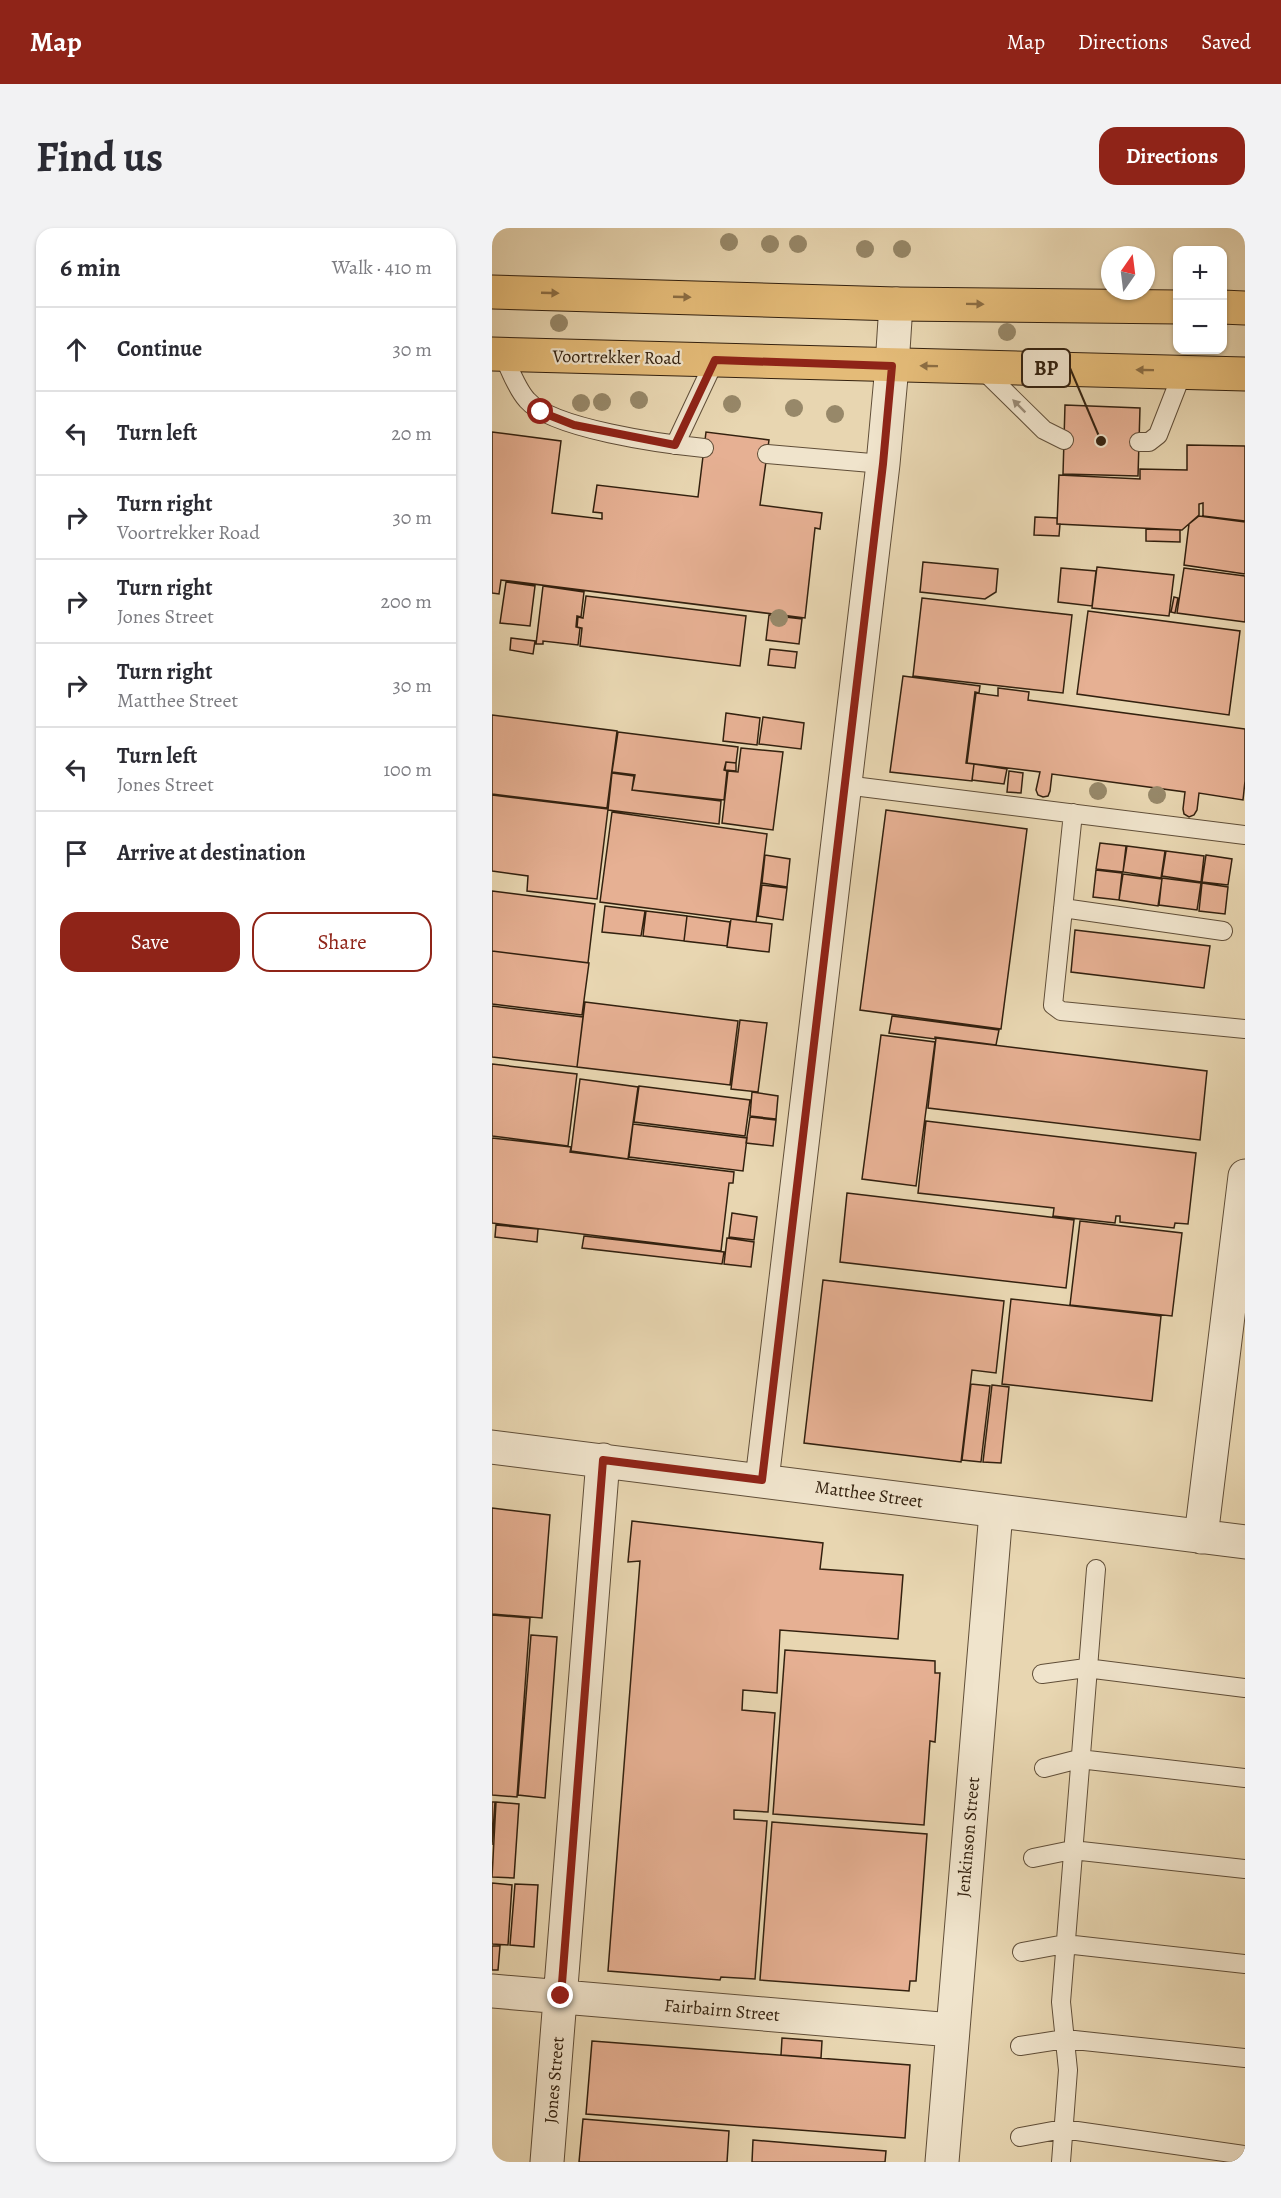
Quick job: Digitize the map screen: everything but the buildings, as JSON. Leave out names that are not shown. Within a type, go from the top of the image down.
[{"type":"main road","points":[[492,292],[896,303],[1173,307]]},
{"type":"main road","points":[[1227,308],[1245,308]]},
{"type":"main road","name":"Voortrekker Road","points":[[498,355],[1245,374]]},
{"type":"street","points":[[762,1480],[883,464],[896,303]]},
{"type":"street","points":[[1201,1537],[1245,1176]]},
{"type":"street","name":"Matthee Street","points":[[492,1447],[1245,1542]]},
{"type":"street","name":"Jones Street","points":[[547,2162],[603,1460]]},
{"type":"street","name":"Jenkinson Street","points":[[942,2162],[996,1512]]},
{"type":"street","name":"Fairbairn Street","points":[[492,1991],[952,2030]]},
{"type":"lane","points":[[498,355],[526,399],[541,412],[574,425],[675,445],[704,448]]},
{"type":"lane","points":[[675,445],[715,360]]},
{"type":"lane","points":[[979,366],[1044,430],[1064,440]]},
{"type":"lane","points":[[1139,442],[1149,442],[1158,435],[1183,371]]},
{"type":"lane","points":[[767,454],[883,464]]},
{"type":"lane","points":[[845,785],[1245,835]]},
{"type":"lane","points":[[1072,813],[1053,1005],[1061,1011],[1245,1029]]},
{"type":"lane","points":[[1063,908],[1224,931]]},
{"type":"lane","points":[[1060,2162],[1068,2070],[1061,2002],[1086,1668],[1096,1569]]},
{"type":"lane","points":[[1042,1674],[1086,1668],[1245,1688]]},
{"type":"lane","points":[[1044,1768],[1079,1759],[1245,1778]]},
{"type":"lane","points":[[1033,1858],[1072,1850],[1245,1869]]},
{"type":"lane","points":[[1022,1952],[1065,1944],[1245,1964]]},
{"type":"lane","points":[[1020,2046],[1065,2039],[1245,2058]]},
{"type":"lane","points":[[1020,2137],[1063,2129],[1245,2155]]},
{"type":"place","name":"BP","points":[[1101,441]]},
{"type":"route","points":[[541,412],[574,425],[675,445],[715,360],[892,366],[883,464],[762,1480],[603,1460],[561,1996]]}]
